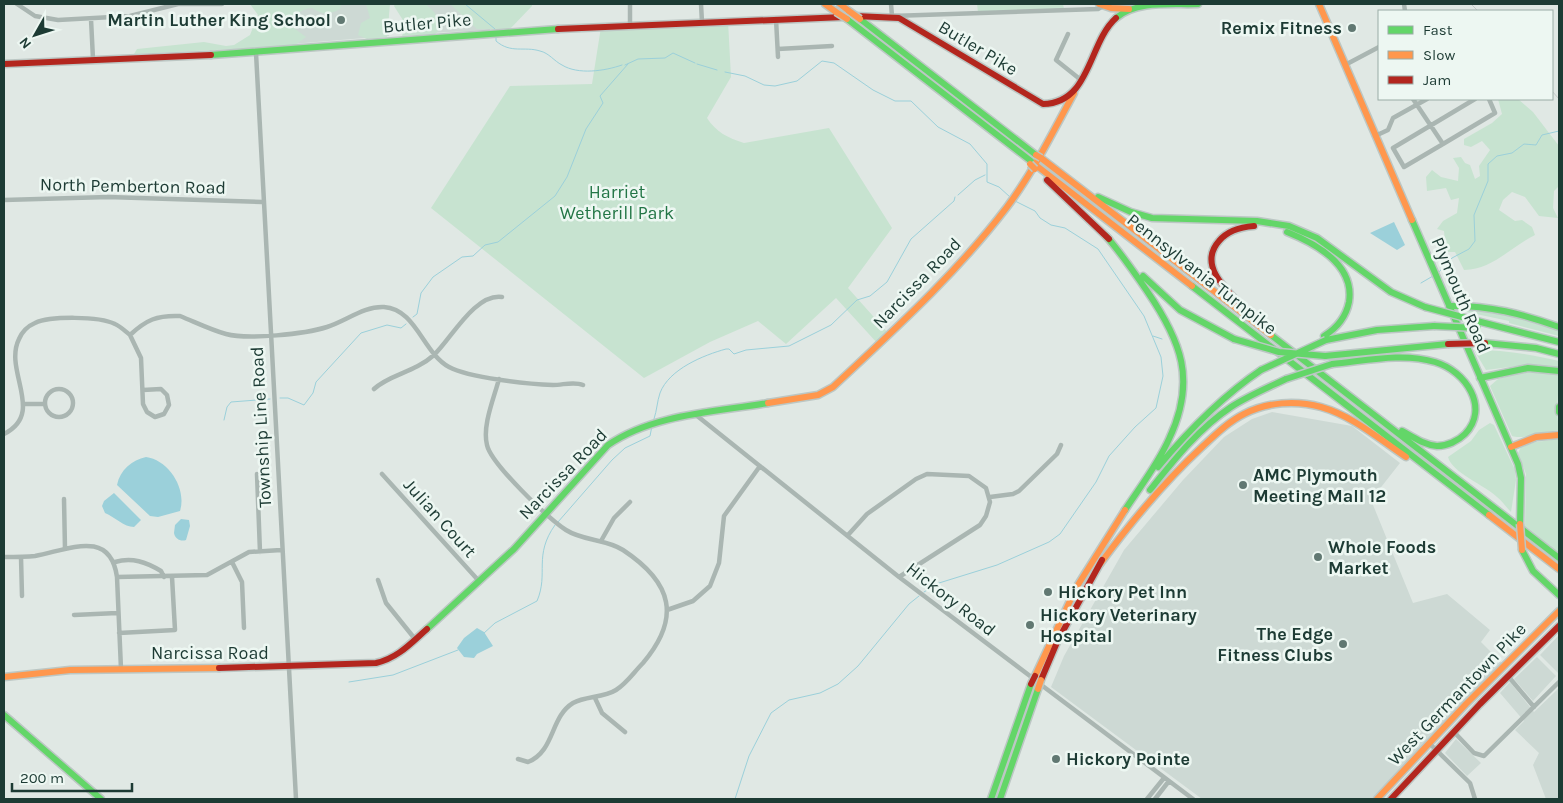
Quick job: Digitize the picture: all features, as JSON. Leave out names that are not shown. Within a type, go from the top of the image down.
[{"type":"main road","name":"Pennsylvania Turnpike","points":[[825,4],[1559,569]]},
{"type":"main road","name":"Pennsylvania Turnpike","points":[[840,4],[1559,558]]},
{"type":"main road","points":[[1101,5],[1130,8],[1198,4]]},
{"type":"main road","name":"Plymouth Road","points":[[1319,4],[1448,306],[1511,447],[1521,478],[1520,524],[1522,550],[1533,571],[1559,595]]},
{"type":"main road","name":"Butler Pike","points":[[4,64],[256,53],[495,33],[702,22],[892,16],[1044,104],[1061,104],[1074,92],[1110,25],[1119,14],[1130,8]]},
{"type":"main road","name":"Narcissa Road","points":[[4,677],[26,673],[120,669],[288,668],[376,663],[389,660],[399,654],[514,549],[614,440],[652,423],[818,396],[829,390],[942,282],[1012,199],[1074,92]]},
{"type":"main road","points":[[1033,165],[1106,236],[1171,304],[1204,325],[1234,339],[1279,352],[1326,356],[1373,353],[1448,344],[1485,343],[1536,348],[1559,354]]},
{"type":"main road","points":[[1083,191],[1132,212],[1152,218],[1257,221],[1288,226],[1317,238],[1391,292],[1425,307],[1478,325],[1559,342]]},
{"type":"main road","points":[[1273,337],[1224,287],[1215,274],[1212,264],[1215,247],[1220,237],[1232,229],[1256,226],[1289,232],[1324,251],[1340,266],[1350,286],[1350,301],[1340,323],[1325,338]]},
{"type":"main road","points":[[991,799],[1031,684],[1076,588],[1169,440],[1179,418],[1184,392],[1184,369],[1180,346],[1171,326],[1106,236]]},
{"type":"main road","points":[[1448,306],[1467,305],[1501,309],[1559,327]]},
{"type":"main road","points":[[1133,498],[1175,446],[1213,406],[1288,352],[1325,338],[1377,330],[1478,325]]},
{"type":"main road","points":[[1000,799],[1041,680],[1058,640],[1100,564],[1140,502],[1191,440],[1230,407],[1286,379],[1373,353]]},
{"type":"main road","points":[[1332,364],[1406,359],[1438,362],[1464,379],[1474,393],[1477,403],[1476,417],[1471,428],[1460,439],[1445,445],[1422,442],[1375,416]]},
{"type":"main road","points":[[1480,378],[1528,368],[1559,371]]},
{"type":"main road","points":[[1100,564],[1144,506],[1183,464],[1229,424],[1244,414],[1271,404],[1308,404],[1332,410],[1363,428],[1436,480],[1461,493]]},
{"type":"main road","points":[[1559,407],[1559,412]]},
{"type":"main road","points":[[1511,447],[1536,437],[1559,435]]},
{"type":"main road","name":"West Germantown Pike","points":[[1377,799],[1429,743],[1559,611]]},
{"type":"main road","name":"West Germantown Pike","points":[[1391,799],[1508,676],[1559,626]]},
{"type":"main road","points":[[4,715],[101,799]]},
{"type":"street","points":[[17,4],[35,16],[46,19],[91,19],[130,16],[172,5],[222,4]]},
{"type":"street","points":[[630,4],[630,26]]},
{"type":"street","points":[[701,4],[702,22]]},
{"type":"street","points":[[891,4],[892,16],[1098,9],[1101,5]]},
{"type":"street","points":[[91,19],[93,59]]},
{"type":"street","points":[[776,19],[778,57]]},
{"type":"street","points":[[1068,34],[1056,60],[1081,80]]},
{"type":"street","points":[[778,49],[832,46]]},
{"type":"street","points":[[1345,65],[1378,50]]},
{"type":"street","name":"Township Line Road","points":[[256,53],[262,202],[267,242],[281,550],[296,799]]},
{"type":"street","points":[[1414,100],[1443,144]]},
{"type":"street","points":[[1375,136],[1388,130],[1393,118],[1425,100]]},
{"type":"street","points":[[1474,100],[1430,124],[1393,148],[1404,167],[1495,113],[1488,100]]},
{"type":"street","name":"North Pemberton Road","points":[[4,200],[108,197],[262,202]]},
{"type":"street","points":[[374,389],[382,382],[414,370],[435,354],[472,311],[493,297],[502,296]]},
{"type":"street","points":[[130,336],[144,322],[162,316],[180,316],[234,336],[271,335],[321,329],[370,308],[385,307],[404,316],[435,354],[451,368],[499,379],[552,385],[575,383],[583,385]]},
{"type":"street","points":[[4,434],[17,424],[24,404],[15,352],[19,338],[31,324],[41,320],[94,317],[114,323],[130,336],[140,358],[143,404],[147,412],[155,417],[164,414],[169,405],[167,394],[160,389],[143,390]]},
{"type":"street","points":[[499,379],[486,432],[487,447],[495,462],[546,514],[568,531],[602,541],[624,551],[656,579],[664,595],[667,610],[666,627],[655,648],[621,686],[595,698],[577,702],[566,709],[549,744],[541,754],[528,762],[518,759]]},
{"type":"street","points":[[58,389],[68,393],[73,401],[68,414],[59,417],[49,413],[45,404],[49,394],[58,389]]},
{"type":"street","points":[[24,404],[45,404]]},
{"type":"street","name":"Hickory Road","points":[[696,416],[899,577],[1193,799]]},
{"type":"street","points":[[990,497],[1013,494],[1019,491],[1057,454],[1061,444]]},
{"type":"street","points":[[667,610],[693,602],[710,586],[719,563],[724,516],[760,466]]},
{"type":"street","points":[[257,474],[260,552]]},
{"type":"street","name":"Julian Court","points":[[382,474],[478,580]]},
{"type":"street","points":[[848,535],[867,514],[916,479],[927,474],[969,476],[981,483],[990,497],[988,511],[980,525],[899,577]]},
{"type":"street","points":[[64,498],[65,549]]},
{"type":"street","points":[[602,541],[614,518],[630,502]]},
{"type":"street","points":[[4,558],[21,557],[91,545],[97,547],[115,562],[120,669]]},
{"type":"street","points":[[117,577],[207,575],[249,552],[281,550]]},
{"type":"street","points":[[21,557],[22,596]]},
{"type":"street","points":[[115,562],[126,559],[145,562],[161,571],[164,577]]},
{"type":"street","points":[[232,562],[242,582],[244,628]]},
{"type":"street","points":[[119,633],[175,630],[172,577]]},
{"type":"street","points":[[378,580],[386,603],[415,639]]},
{"type":"street","points":[[74,615],[118,613]]},
{"type":"street","points":[[1508,676],[1534,708]]},
{"type":"street","points":[[1454,732],[1474,753],[1484,756],[1559,682]]},
{"type":"street","points":[[595,698],[602,713],[625,732]]},
{"type":"street","points":[[1429,743],[1470,782],[1475,799]]},
{"type":"street","points":[[1147,799],[1164,778]]},
{"type":"street","points":[[1155,799],[1169,781]]},
{"type":"shaded area","name":"Martin Luther King School","points":[[294,4],[388,4],[389,36],[292,44]]},
{"type":"shaded area","points":[[405,4],[486,4],[490,30],[408,34]]},
{"type":"shaded area","points":[[1272,412],[1352,426],[1400,463],[1371,500],[1413,603],[1447,594],[1490,630],[1481,642],[1504,665],[1377,799],[1202,799],[1051,687],[1064,656],[1124,550],[1183,480],[1224,437],[1252,419]]},
{"type":"shaded area","points":[[1559,635],[1559,674],[1540,655]]},
{"type":"shaded area","points":[[1537,657],[1556,676],[1533,701],[1514,679]]},
{"type":"shaded area","points":[[1510,682],[1534,712],[1559,688],[1559,799],[1546,799],[1533,765],[1539,753],[1515,730],[1524,721],[1500,693]]},
{"type":"shaded area","points":[[1456,739],[1481,763],[1467,776],[1445,753]]},
{"type":"green space","points":[[250,4],[341,4],[340,9],[329,13],[319,12],[312,8],[298,13],[291,26],[306,37],[294,46],[134,54],[137,49],[204,42],[226,46],[234,45],[250,35],[258,15]]},
{"type":"green space","points":[[366,4],[390,4],[387,37],[367,39],[358,35],[361,23],[370,18]]},
{"type":"green space","points":[[395,4],[426,4],[435,13],[440,30],[435,34],[402,36],[406,25],[394,6]]},
{"type":"green space","points":[[450,4],[532,4],[532,6],[510,29],[477,29]]},
{"type":"green space","points":[[977,4],[1063,4],[1064,9],[978,12]]},
{"type":"green space","name":"Harriet Wetherill Park","points":[[728,21],[731,77],[707,118],[723,134],[744,143],[829,128],[892,228],[848,288],[889,334],[878,344],[836,298],[786,344],[758,321],[710,342],[644,378],[431,208],[510,86],[592,84],[601,27]]},
{"type":"green space","points":[[1498,100],[1519,100],[1533,112],[1559,146],[1559,186],[1554,191],[1553,208],[1558,218],[1539,216],[1525,197],[1512,192],[1503,200],[1499,210],[1515,221],[1522,220],[1532,227],[1535,235],[1493,262],[1475,269],[1464,270],[1455,252],[1446,252],[1444,231],[1437,229],[1443,221],[1457,213],[1459,198],[1451,200],[1446,188],[1427,191],[1426,177],[1432,170],[1441,177],[1458,181],[1459,168],[1453,158],[1461,157],[1465,163],[1470,165],[1475,179],[1480,176],[1479,166],[1490,150],[1482,141],[1471,147],[1464,145],[1464,139],[1492,123],[1502,114]]},
{"type":"green space","points":[[1464,309],[1501,314],[1524,320],[1559,331],[1559,336],[1509,323],[1509,321],[1462,311]]},
{"type":"green space","points":[[1474,350],[1527,354],[1559,361],[1559,368],[1526,365],[1486,370]]},
{"type":"green space","points":[[1523,372],[1559,374],[1557,413],[1559,430],[1528,436],[1512,436],[1490,386],[1498,379]]},
{"type":"green space","points":[[1490,423],[1494,425],[1515,470],[1516,480],[1511,512],[1492,492],[1462,474],[1448,457],[1471,441],[1479,430]]},
{"type":"green space","points":[[1559,439],[1559,554],[1525,527],[1526,474],[1518,453],[1521,447],[1536,442]]},
{"type":"water","points":[[1394,222],[1405,245],[1397,250],[1370,233]]},
{"type":"water","points":[[146,457],[162,464],[174,477],[181,494],[180,511],[158,517],[150,516],[117,485],[127,466]]},
{"type":"water","points":[[114,493],[141,520],[134,527],[105,513],[102,506],[104,501]]},
{"type":"water","points":[[181,519],[189,520],[190,526],[184,541],[177,538],[174,533],[175,525]]},
{"type":"water","points":[[477,628],[484,632],[493,646],[477,654],[474,658],[464,657],[457,648],[464,638]]},
{"type":"waterway","points":[[465,4],[495,29]]},
{"type":"waterway","points":[[496,37],[496,41],[502,45],[512,49],[543,52],[562,65],[576,70],[600,70],[622,65]]},
{"type":"waterway","points":[[625,65],[638,59],[665,58],[673,53],[695,63]]},
{"type":"waterway","points":[[725,72],[745,76],[764,85],[775,86],[797,81],[822,61],[834,63],[873,90],[895,101],[911,101],[938,127],[970,144],[987,164],[987,182],[999,187],[1010,197]]},
{"type":"waterway","points":[[413,317],[417,314],[421,293],[433,277],[462,257],[473,256],[485,245],[498,242],[555,196],[567,177],[586,129],[603,103],[600,96],[628,64]]},
{"type":"waterway","points":[[697,64],[717,70]]},
{"type":"waterway","points":[[1438,273],[1452,258],[1469,249],[1475,241],[1474,215],[1488,181],[1488,164],[1497,156],[1512,153],[1524,144],[1536,145],[1542,135],[1559,131]]},
{"type":"waterway","points":[[958,195],[975,180],[985,175]]},
{"type":"waterway","points":[[654,419],[660,393],[665,384],[688,364],[726,349],[729,349],[734,354],[746,350],[789,346],[831,325],[857,300],[870,296],[887,282],[911,239],[954,201],[955,197]]},
{"type":"waterway","points":[[924,592],[939,583],[997,565],[1049,542],[1060,534],[1096,482],[1109,456],[1135,427],[1156,408],[1163,376],[1161,357],[1144,316],[1098,249],[1065,228],[1051,225],[1040,218],[1035,211],[1015,201]]},
{"type":"waterway","points":[[1421,283],[1433,276]]},
{"type":"waterway","points":[[280,398],[288,398],[304,405],[313,393],[316,382],[361,333],[387,325],[401,328],[406,324]]},
{"type":"waterway","points":[[1153,336],[1162,339]]},
{"type":"waterway","points":[[224,420],[227,407],[231,402],[270,399]]},
{"type":"waterway","points":[[558,522],[612,460],[625,448],[650,436],[652,426]]},
{"type":"waterway","points":[[483,634],[495,623],[537,601],[542,582],[545,546],[548,536],[555,525]]},
{"type":"waterway","points":[[735,799],[749,756],[771,713],[789,700],[820,693],[838,684],[858,666],[909,604],[919,596]]},
{"type":"waterway","points":[[349,682],[393,675],[458,650]]},
{"type":"railway","points":[[1471,4],[1477,10]]},
{"type":"railway","points":[[1553,92],[1559,99]]},
{"type":"traffic: fast","points":[[1116,18],[1124,12],[1144,6],[1198,4]]},
{"type":"traffic: fast","points":[[847,19],[1031,161]]},
{"type":"traffic: fast","points":[[860,19],[1036,155]]},
{"type":"traffic: fast","points":[[211,55],[558,29]]},
{"type":"traffic: fast","points":[[1098,197],[1131,212],[1152,218],[1257,221],[1289,226],[1317,238],[1391,292],[1425,307]]},
{"type":"traffic: fast","points":[[1412,220],[1518,464],[1521,478],[1520,524]]},
{"type":"traffic: fast","points":[[1287,232],[1310,243],[1332,258],[1346,277],[1349,289],[1349,302],[1346,313],[1340,322],[1324,336]]},
{"type":"traffic: fast","points":[[1106,236],[1142,284],[1169,327],[1181,362],[1183,379],[1182,398],[1169,439],[1125,510]]},
{"type":"traffic: fast","points":[[1143,276],[1180,310],[1234,339]]},
{"type":"traffic: fast","points":[[1192,286],[1489,515]]},
{"type":"traffic: fast","points":[[1449,306],[1478,307],[1505,311],[1559,327]]},
{"type":"traffic: fast","points":[[1425,307],[1477,321]]},
{"type":"traffic: fast","points":[[1477,321],[1559,342]]},
{"type":"traffic: fast","points":[[1326,340],[1377,330],[1434,326]]},
{"type":"traffic: fast","points":[[1434,326],[1478,328]]},
{"type":"traffic: fast","points":[[1271,335],[1559,558]]},
{"type":"traffic: fast","points":[[1234,339],[1279,352],[1325,356]]},
{"type":"traffic: fast","points":[[1261,370],[1326,340]]},
{"type":"traffic: fast","points":[[1485,343],[1536,348],[1559,354]]},
{"type":"traffic: fast","points":[[1325,356],[1448,344]]},
{"type":"traffic: fast","points":[[1332,364],[1397,357],[1422,359],[1446,367],[1465,382],[1475,402],[1475,413],[1472,424],[1462,437],[1448,444],[1437,446],[1423,442],[1402,431]]},
{"type":"traffic: fast","points":[[1286,379],[1332,364]]},
{"type":"traffic: fast","points":[[1480,378],[1528,368],[1559,371]]},
{"type":"traffic: fast","points":[[1158,467],[1206,415],[1232,391],[1261,370]]},
{"type":"traffic: fast","points":[[1150,490],[1187,446],[1219,416],[1244,399],[1286,379]]},
{"type":"traffic: fast","points":[[427,629],[514,549],[608,445],[626,435],[664,420],[768,403]]},
{"type":"traffic: fast","points":[[1559,407],[1559,412]]},
{"type":"traffic: fast","points":[[1522,550],[1533,571],[1559,595]]},
{"type":"traffic: fast","points":[[991,799],[1031,684]]},
{"type":"traffic: fast","points":[[1000,799],[1038,689]]},
{"type":"traffic: fast","points":[[4,715],[101,799]]},
{"type":"traffic: slow","points":[[825,4],[836,12]]},
{"type":"traffic: slow","points":[[840,4],[849,11]]},
{"type":"traffic: slow","points":[[1099,4],[1111,8],[1129,9]]},
{"type":"traffic: slow","points":[[1319,4],[1412,220]]},
{"type":"traffic: slow","points":[[849,11],[860,19]]},
{"type":"traffic: slow","points":[[836,12],[847,19]]},
{"type":"traffic: slow","points":[[768,403],[818,395],[833,387],[924,301],[967,255],[1007,207],[1034,166],[1074,93]]},
{"type":"traffic: slow","points":[[1036,155],[1041,158]]},
{"type":"traffic: slow","points":[[1041,158],[1271,335]]},
{"type":"traffic: slow","points":[[1030,164],[1035,169]]},
{"type":"traffic: slow","points":[[1037,166],[1192,286]]},
{"type":"traffic: slow","points":[[1100,564],[1148,503],[1174,474],[1227,425],[1253,410],[1282,403],[1302,403],[1321,407],[1355,422],[1406,457]]},
{"type":"traffic: slow","points":[[1511,447],[1536,437],[1559,435]]},
{"type":"traffic: slow","points":[[1035,676],[1076,588],[1125,510]]},
{"type":"traffic: slow","points":[[1489,515],[1559,569]]},
{"type":"traffic: slow","points":[[1520,524],[1522,550]]},
{"type":"traffic: slow","points":[[1377,799],[1466,704],[1559,611]]},
{"type":"traffic: slow","points":[[4,677],[70,670],[219,668]]},
{"type":"traffic: slow","points":[[1038,689],[1041,680]]},
{"type":"traffic: jam","points":[[855,16],[899,18],[1043,104],[1059,101],[1071,94],[1080,83],[1107,29],[1116,18]]},
{"type":"traffic: jam","points":[[558,29],[844,17]]},
{"type":"traffic: jam","points":[[4,64],[211,55]]},
{"type":"traffic: jam","points":[[1047,180],[1109,239]]},
{"type":"traffic: jam","points":[[1248,312],[1218,280],[1211,261],[1213,251],[1226,234],[1244,227],[1254,226]]},
{"type":"traffic: jam","points":[[1448,344],[1485,343]]},
{"type":"traffic: jam","points":[[1041,680],[1058,640],[1102,560]]},
{"type":"traffic: jam","points":[[1391,799],[1480,704],[1559,626]]},
{"type":"traffic: jam","points":[[219,668],[376,663],[398,654],[427,629]]},
{"type":"traffic: jam","points":[[1031,684],[1035,676]]},
{"type":"place","name":"Martin Luther King School","points":[[341,20]]},
{"type":"place","name":"Remix Fitness","points":[[1352,28]]},
{"type":"place","name":"AMC Plymouth Meeting Mall 12","points":[[1243,485]]},
{"type":"place","name":"Whole Foods Market","points":[[1318,557]]},
{"type":"place","name":"Hickory Pet Inn","points":[[1048,592]]},
{"type":"place","name":"Hickory Veterinary Hospital","points":[[1030,625]]},
{"type":"place","name":"The Edge Fitness Clubs","points":[[1343,644]]},
{"type":"place","name":"Hickory Pointe","points":[[1056,759]]}]
